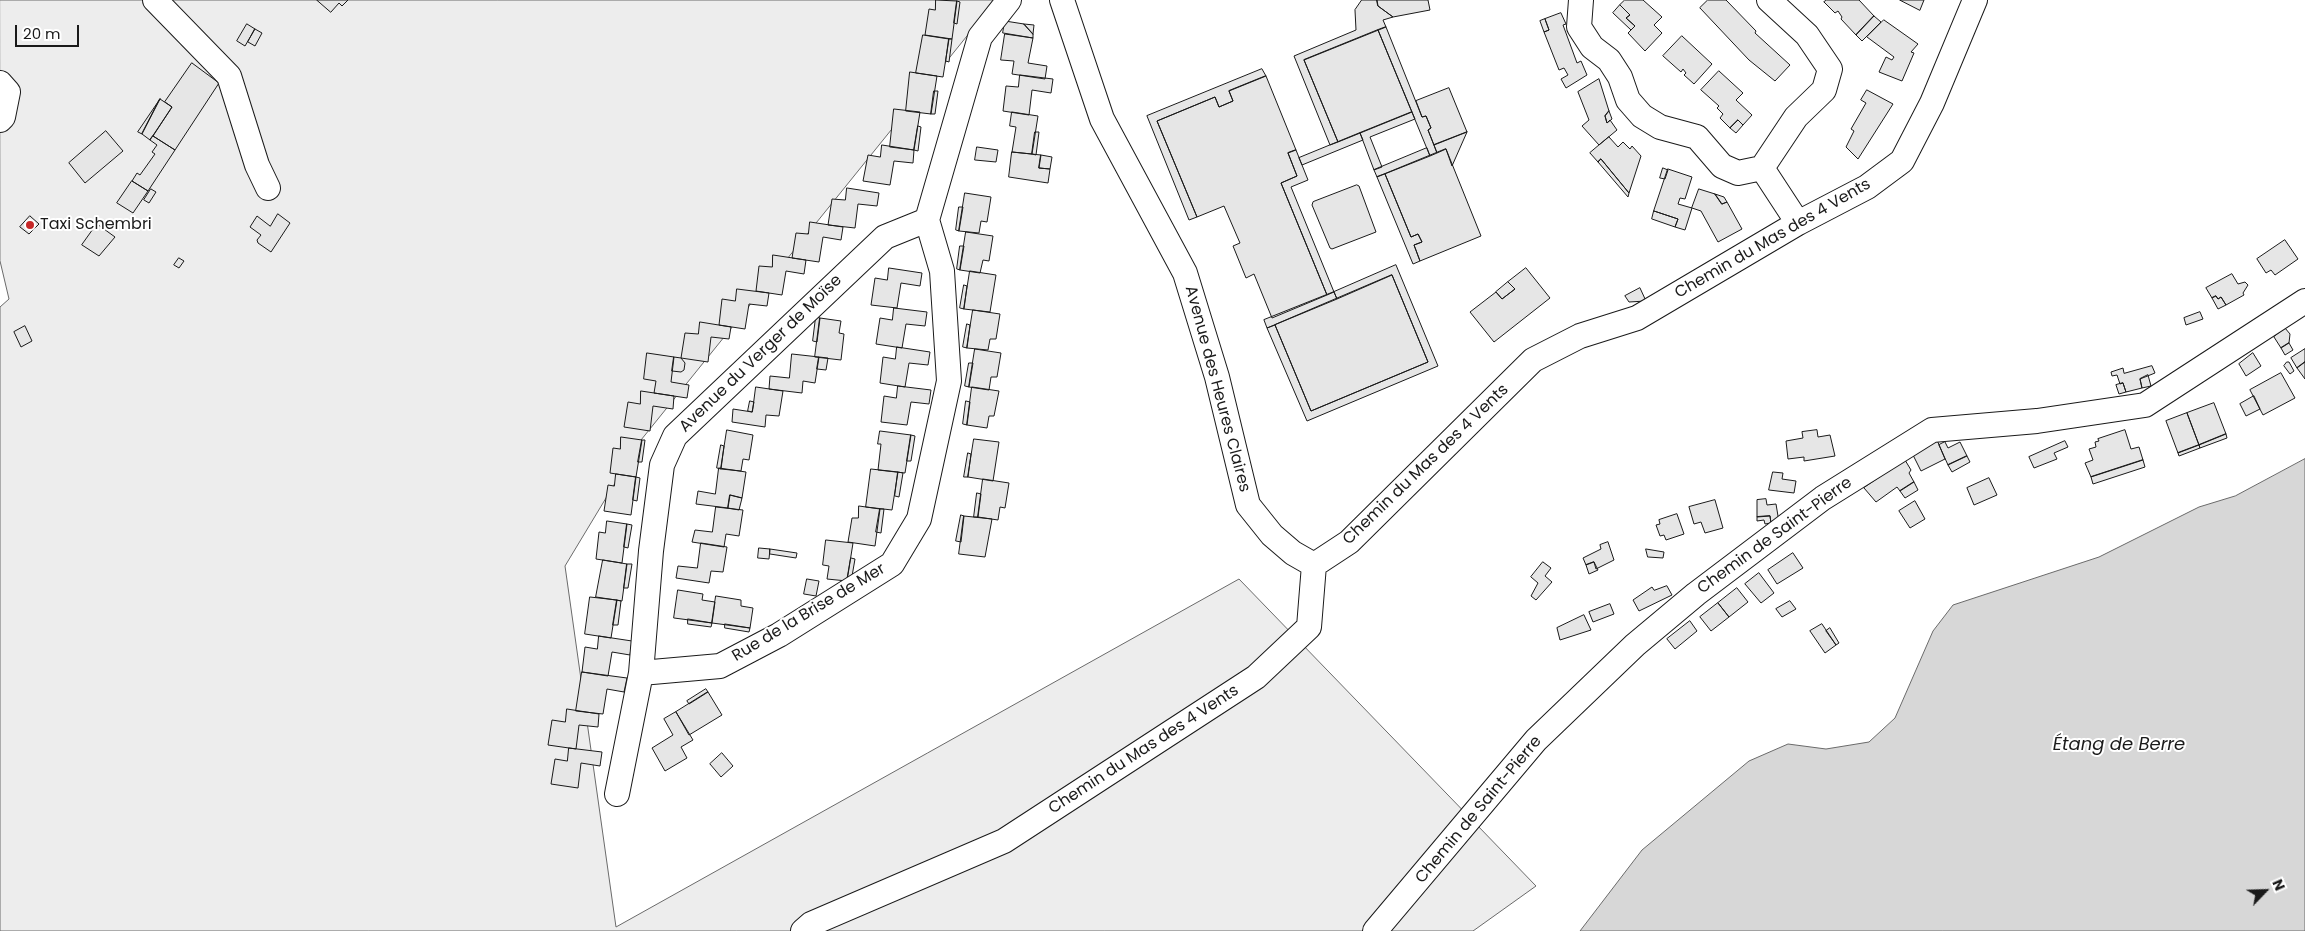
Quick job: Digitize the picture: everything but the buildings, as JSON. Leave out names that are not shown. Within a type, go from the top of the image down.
[{"type":"street","points":[[155,0],[229,76],[257,165],[268,188]]},
{"type":"street","points":[[927,220],[980,37],[1009,0]]},
{"type":"street","name":"Avenue des Heures Claires","points":[[1062,0],[1102,119],[1185,273],[1217,377],[1248,505],[1272,535],[1293,553],[1314,565]]},
{"type":"street","points":[[1582,0],[1579,27],[1592,47],[1609,60],[1620,78],[1628,100],[1642,116],[1660,127],[1697,137],[1722,166],[1738,174],[1762,168],[1796,117],[1824,90],[1830,69],[1806,35],[1769,0]]},
{"type":"street","name":"Chemin du Mas des 4 Vents","points":[[803,931],[811,924],[1004,841],[1256,678],[1309,626],[1314,565],[1349,542],[1533,360],[1580,336],[1636,318],[1798,223],[1867,187],[1902,161],[1932,103],[1975,0]]},
{"type":"street","points":[[0,83],[8,92],[3,117],[0,120]]},
{"type":"street","points":[[1762,168],[1798,223]]},
{"type":"street","name":"Avenue du Verger de Moïse","points":[[617,794],[641,673],[651,551],[662,465],[675,436],[885,237],[927,220]]},
{"type":"street","name":"Rue de la Brise de Mer","points":[[641,673],[720,666],[779,635],[892,564],[919,519],[949,381],[942,271],[927,220]]},
{"type":"street","name":"Chemin de Saint-Pierre","points":[[1375,931],[1536,740],[1635,645],[1696,594],[1823,498],[1932,430],[2037,420],[2145,405],[2305,301]]},
{"type":"shaded area","points":[[0,0],[996,0],[641,440],[565,566],[616,927],[1239,579],[1536,886],[1473,931],[0,931],[0,307],[9,299],[0,261]]},
{"type":"water","name":"Étang de Berre","points":[[2305,459],[2305,931],[1580,931],[1642,850],[1749,761],[1788,744],[1826,749],[1869,742],[1895,718],[1933,631],[1953,605],[2099,557],[2199,507],[2235,496]]},
{"type":"place","name":"Taxi Schembri","points":[[30,225]]}]
